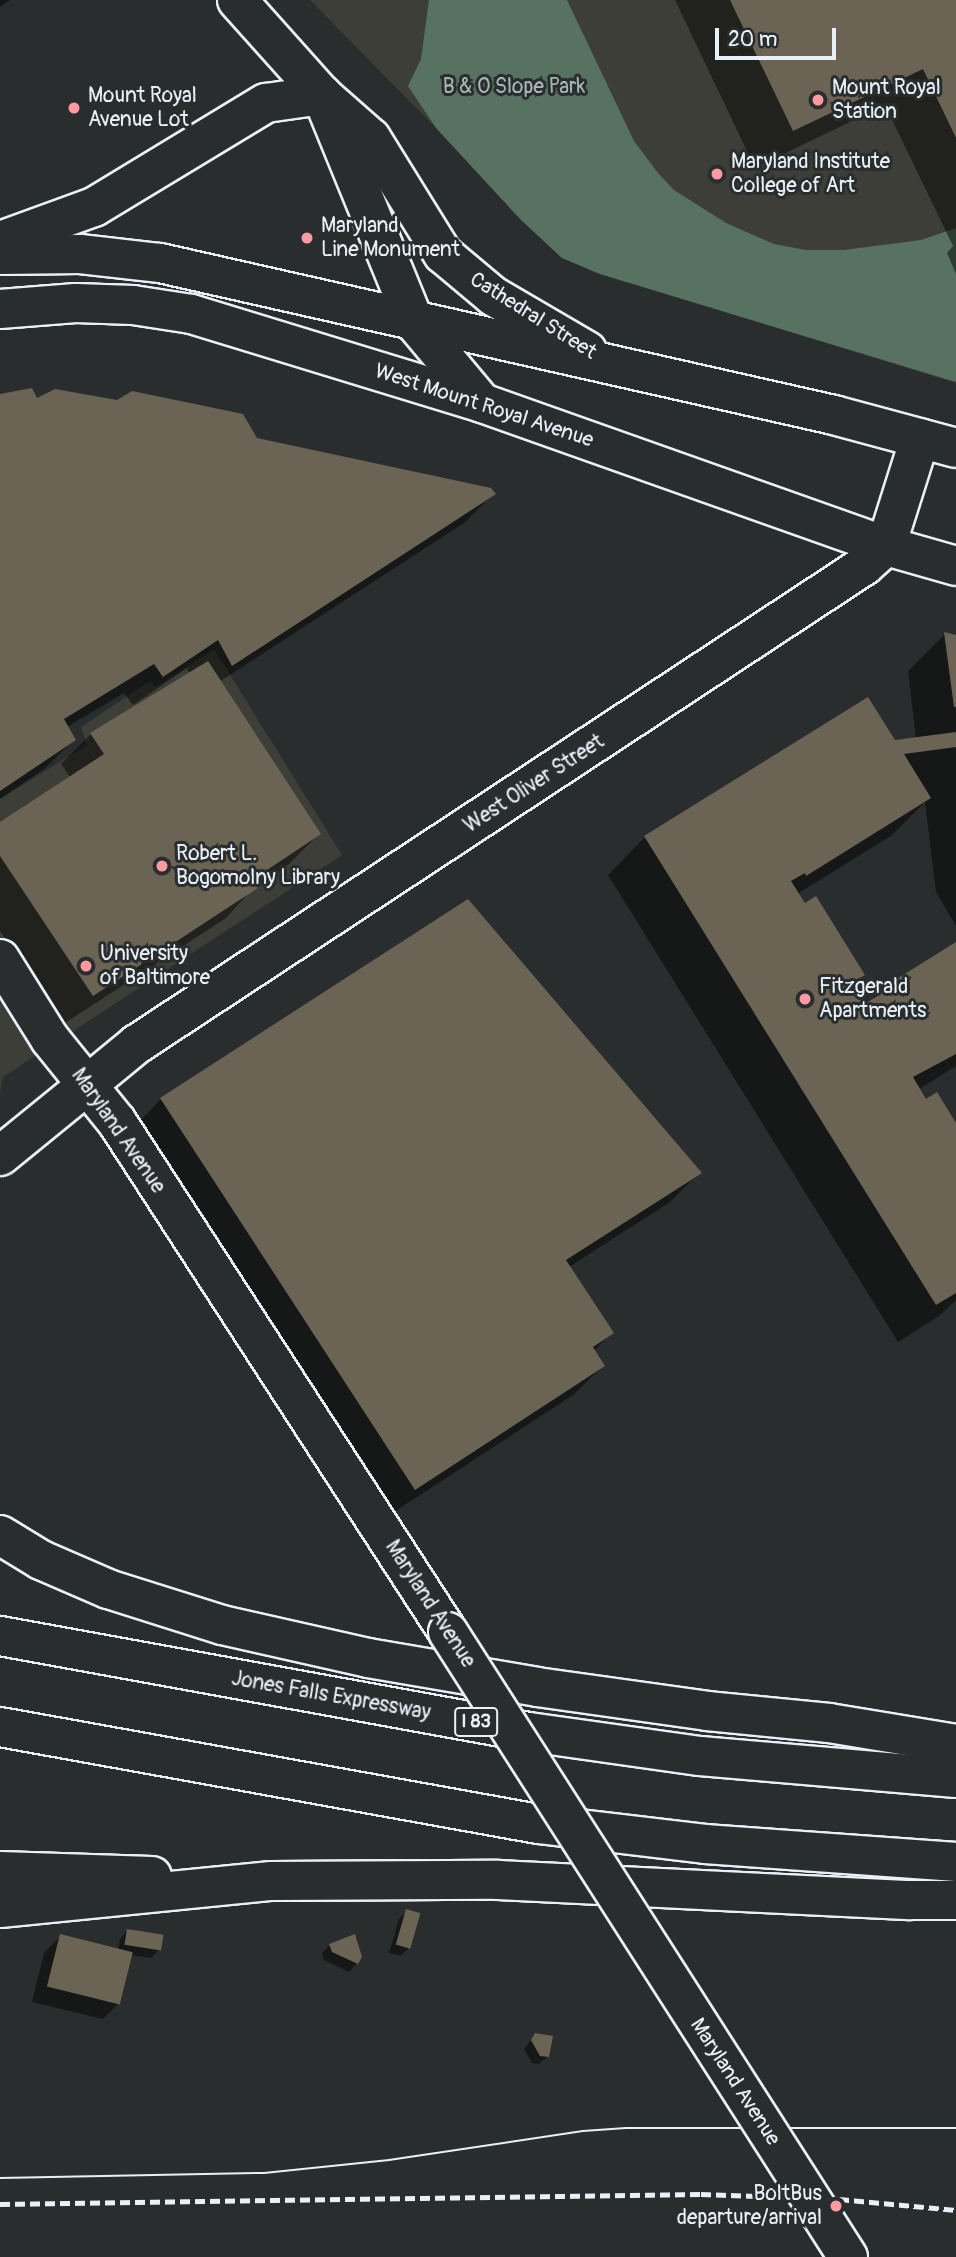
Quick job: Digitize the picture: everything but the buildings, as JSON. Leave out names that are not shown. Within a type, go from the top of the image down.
[{"type":"main road","name":"Cathedral Street","points":[[237,0],[322,95],[371,138],[443,254],[493,296],[619,369]]},
{"type":"main road","name":"Cathedral Street","points":[[322,95],[415,323],[482,403]]},
{"type":"main road","points":[[0,241],[94,207],[266,103],[322,95]]},
{"type":"main road","points":[[0,255],[80,254],[160,263],[415,323],[834,415],[938,443],[886,546]]},
{"type":"main road","name":"West Mount Royal Avenue","points":[[0,309],[76,303],[133,305],[191,314],[482,403],[886,546],[956,566]]},
{"type":"main road","name":"West Oliver Street","points":[[0,1156],[137,1044],[820,594],[886,546]]},
{"type":"main road","name":"Maryland Avenue","points":[[0,959],[50,1039],[117,1122],[448,1632],[848,2257]]},
{"type":"main road","points":[[0,1535],[41,1560],[108,1589],[222,1625],[368,1658],[550,1688],[707,1710],[829,1723],[956,1744]]},
{"type":"main road","name":"Jones Falls Expressway","points":[[0,1636],[529,1732],[701,1756],[956,1778]]},
{"type":"main road","points":[[0,1727],[538,1824],[705,1844],[956,1863]]},
{"type":"main road","points":[[0,1871],[56,1888]]},
{"type":"main road","points":[[0,1908],[56,1888],[272,1881],[498,1880],[956,1900]]},
{"type":"shaded area","name":"Maryland Institute College of Art","points":[[310,0],[956,0],[956,383],[600,274],[562,258],[521,220],[436,128]]},
{"type":"shaded area","name":"University of Baltimore","points":[[214,649],[342,855],[3,1077],[0,1093],[0,799],[87,745],[81,727],[150,681],[156,687]]},
{"type":"green space","name":"B & O Slope Park","points":[[429,0],[567,0],[634,141],[658,173],[674,190],[726,223],[774,244],[806,250],[844,250],[921,240],[956,228],[956,382],[600,274],[562,258],[521,220],[436,128],[408,86],[421,59]]},
{"type":"tram line","points":[[0,2178],[264,2173],[389,2160],[583,2131],[626,2128],[956,2128]]},
{"type":"railway","points":[[0,2204],[701,2194],[839,2199],[956,2210]]},
{"type":"place","name":"Mount Royal Station","points":[[818,100]]},
{"type":"place","name":"Mount Royal Avenue Lot","points":[[74,108]]},
{"type":"place","name":"Maryland Institute College of Art","points":[[717,174]]},
{"type":"place","name":"Maryland Line Monument","points":[[307,238]]},
{"type":"place","name":"Robert L. Bogomolny Library","points":[[162,866]]},
{"type":"place","name":"University of Baltimore","points":[[86,966]]},
{"type":"place","name":"Fitzgerald Apartments","points":[[805,999]]},
{"type":"place","name":"BoltBus departure/arrival","points":[[836,2206]]}]
